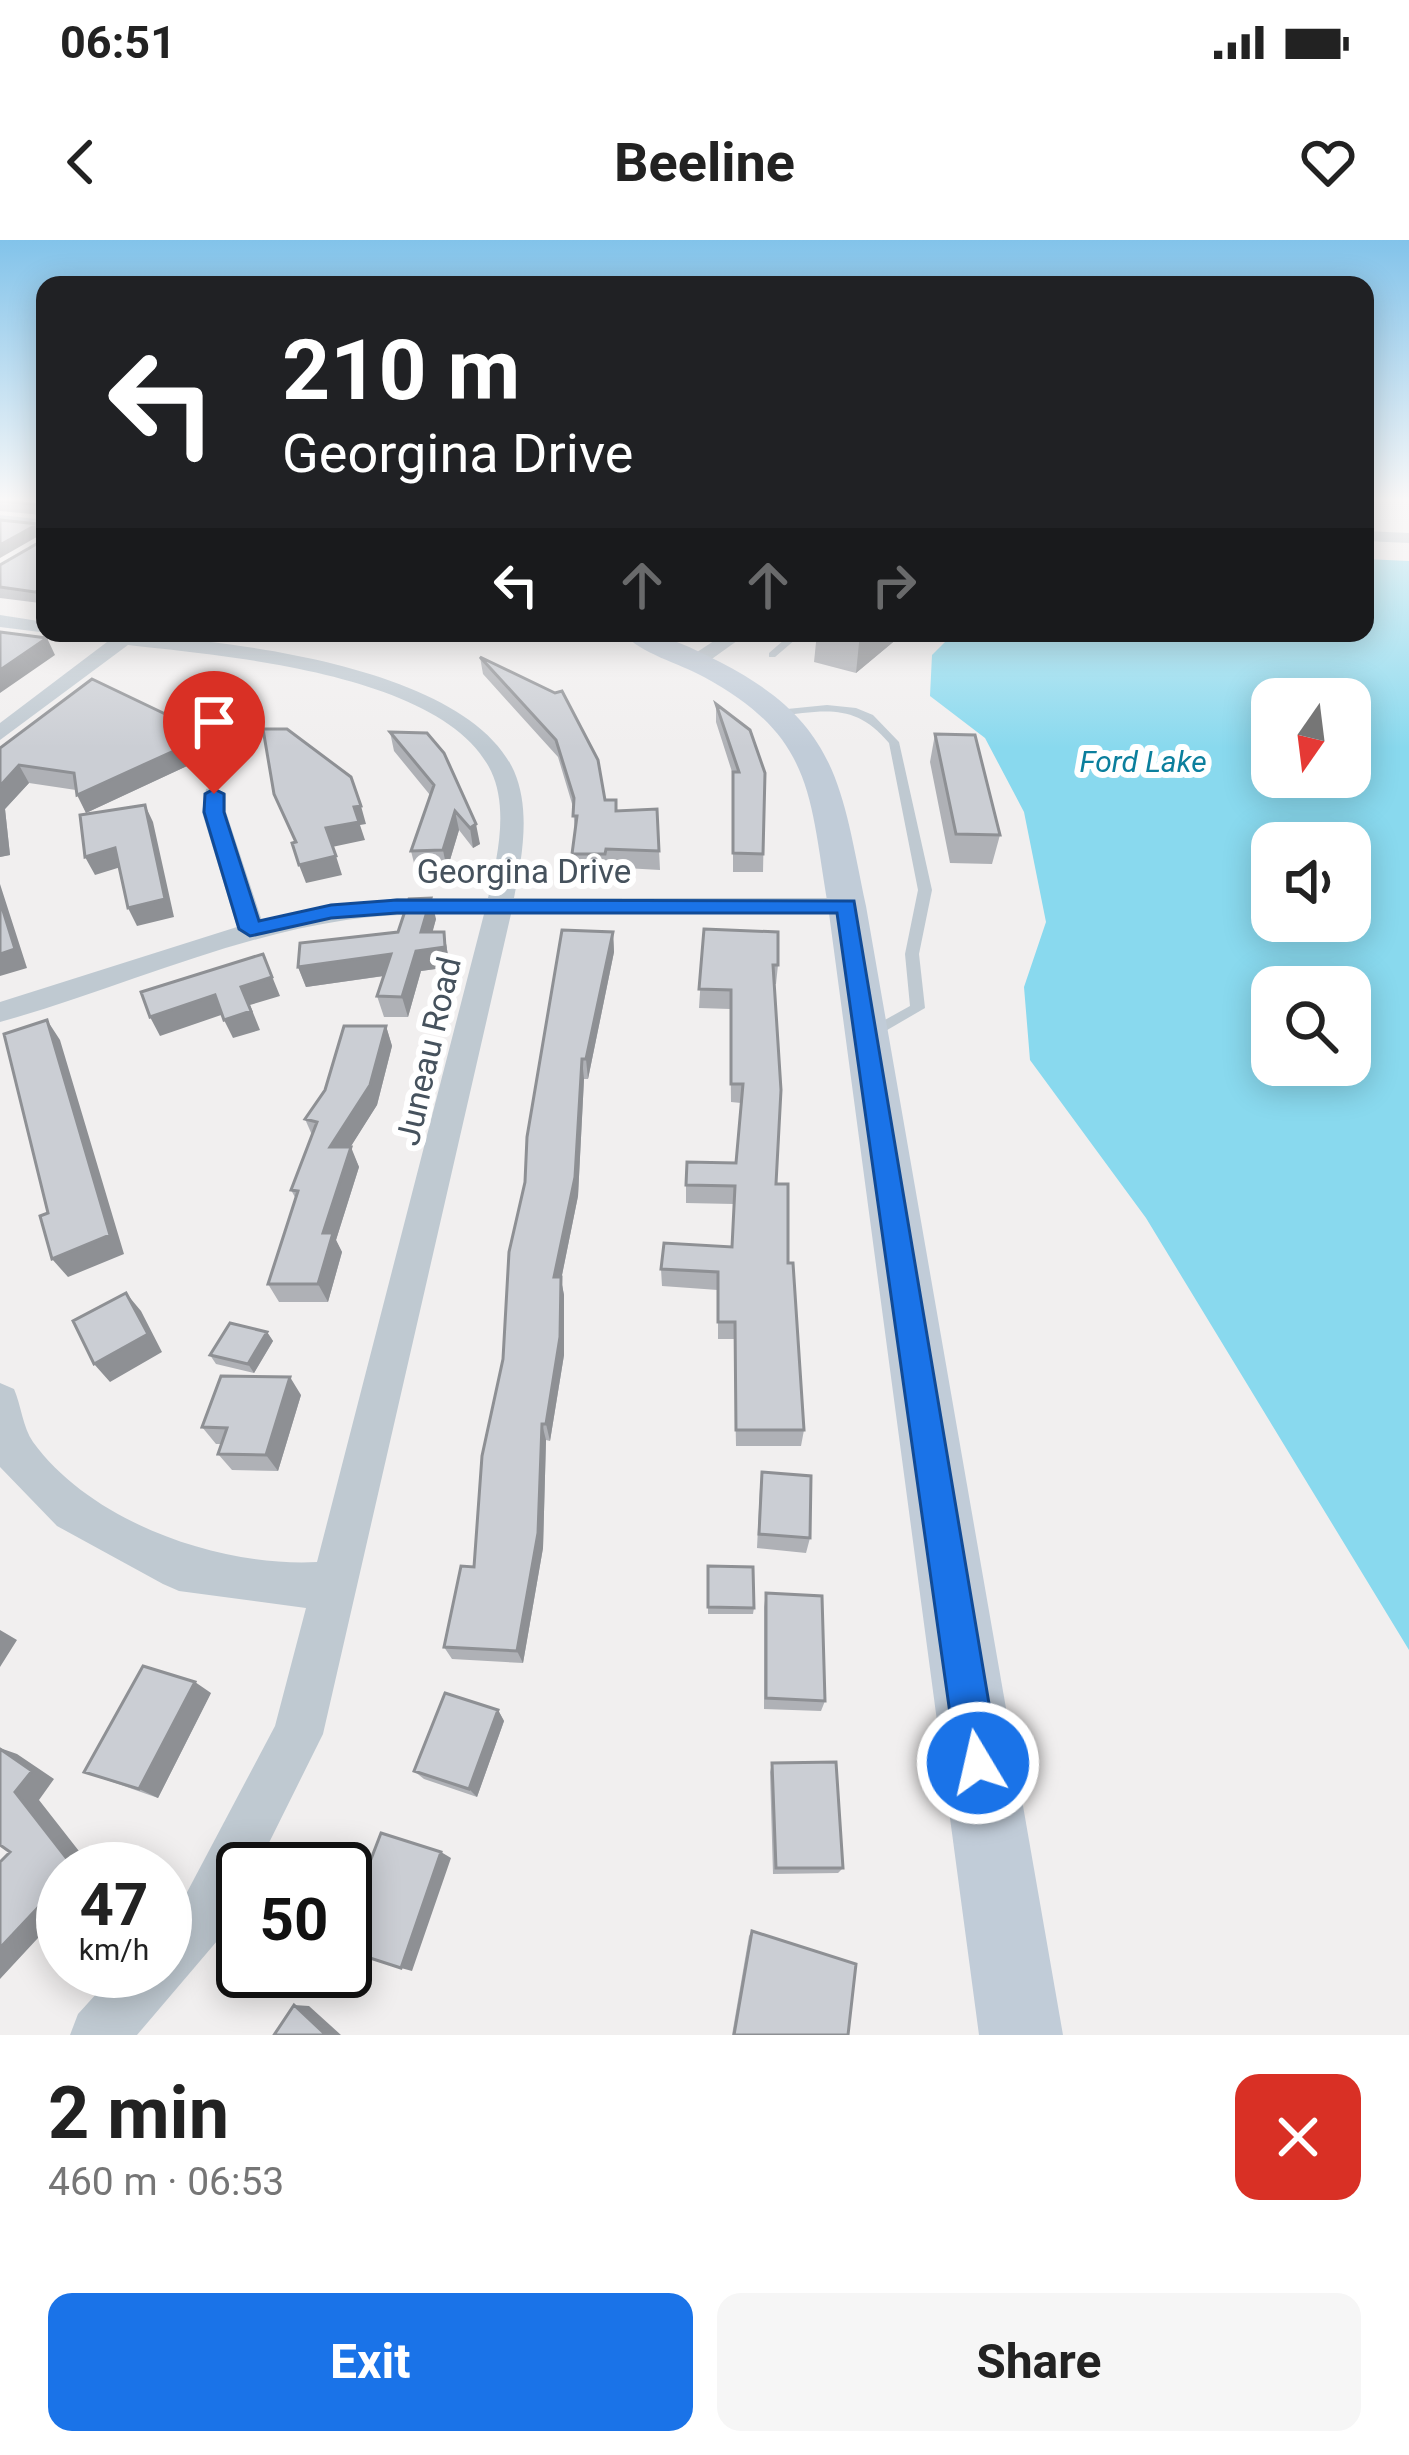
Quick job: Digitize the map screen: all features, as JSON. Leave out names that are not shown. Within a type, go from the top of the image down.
[{"type":"main road","points":[[655,642],[777,713],[801,739],[818,771],[847,906],[1021,2035]]},
{"type":"street","points":[[0,621],[36,627]]},
{"type":"street","points":[[0,733],[120,642]]},
{"type":"street","name":"Juneau Road","points":[[162,642],[370,679],[415,694],[460,720],[500,764],[512,817],[499,907],[298,1734],[204,1915],[192,1929]]},
{"type":"street","points":[[688,658],[706,642]]},
{"type":"street","points":[[688,658],[721,642]]},
{"type":"street","points":[[214,794],[214,812],[250,929]]},
{"type":"street","name":"Georgina Drive","points":[[0,1012],[250,929],[331,912],[847,906]]},
{"type":"street","points":[[0,1402],[13,1450],[72,1511],[179,1568],[300,1586],[338,1584]]},
{"type":"street","points":[[99,2035],[131,1998]]},
{"type":"lane","points":[[772,655],[787,642]]},
{"type":"lane","points":[[777,713],[846,706],[882,724],[894,742],[925,890],[912,954],[918,1008],[864,1038]]},
{"type":"water","name":"Ford Lake","points":[[1374,581],[1409,581],[1409,1650],[1146,1218],[1030,1060],[1024,987],[1046,922],[1024,812],[985,738],[930,696],[932,655],[945,642],[1374,642]]},
{"type":"building","points":[[0,581],[36,581],[35,592],[0,587]]},
{"type":"building","points":[[0,632],[36,637],[36,642],[41,642],[0,670]]},
{"type":"building","points":[[480,657],[555,693],[562,691],[598,760],[605,800],[616,800],[616,811],[657,809],[659,851],[606,849],[605,854],[572,854],[577,816],[573,816],[574,798],[556,740]]},
{"type":"building","points":[[92,679],[209,735],[77,795],[74,773],[19,765],[0,786],[0,748]]},
{"type":"building","points":[[716,704],[750,730],[765,773],[763,854],[733,853],[733,772],[739,772]]},
{"type":"building","points":[[263,729],[287,729],[351,777],[361,806],[354,807],[359,822],[326,828],[336,856],[299,865],[292,843],[296,842],[274,794]]},
{"type":"building","points":[[390,732],[427,733],[444,753],[476,824],[470,828],[455,811],[443,850],[411,851],[434,785]]},
{"type":"building","points":[[935,734],[975,735],[1000,835],[956,834]]},
{"type":"building","points":[[145,805],[165,899],[128,908],[115,848],[85,857],[80,815]]},
{"type":"building","points":[[431,898],[421,932],[444,932],[445,947],[416,951],[402,997],[377,996],[391,954],[298,967],[300,943],[398,932],[409,899]]},
{"type":"building","points":[[0,901],[15,949],[0,954]]},
{"type":"building","points":[[704,929],[778,932],[778,965],[773,965],[781,1090],[776,1184],[788,1184],[788,1263],[793,1263],[804,1430],[736,1430],[735,1322],[718,1322],[718,1272],[661,1269],[664,1243],[732,1247],[735,1186],[686,1185],[687,1162],[736,1163],[743,1084],[731,1084],[731,990],[699,989]]},
{"type":"building","points":[[562,930],[613,932],[586,1059],[582,1059],[575,1177],[554,1277],[561,1277],[560,1337],[546,1424],[542,1424],[538,1533],[517,1651],[444,1647],[461,1566],[474,1567],[482,1456],[503,1359],[509,1252],[525,1182],[527,1137]]},
{"type":"building","points":[[263,954],[272,977],[241,987],[251,1011],[224,1020],[215,995],[150,1017],[141,992]]},
{"type":"building","points":[[47,1020],[110,1235],[52,1259],[40,1216],[48,1213],[4,1034]]},
{"type":"building","points":[[344,1026],[386,1026],[370,1085],[330,1147],[351,1147],[323,1233],[333,1233],[318,1284],[268,1284],[298,1191],[291,1190],[317,1122],[305,1119],[325,1090]]},
{"type":"building","points":[[126,1293],[148,1334],[94,1364],[73,1321]]},
{"type":"building","points":[[230,1323],[267,1332],[248,1364],[210,1355]]},
{"type":"building","points":[[221,1376],[290,1377],[266,1455],[218,1454],[227,1428],[202,1427]]},
{"type":"building","points":[[762,1472],[811,1476],[810,1538],[759,1534]]},
{"type":"building","points":[[708,1566],[753,1567],[754,1608],[708,1607]]},
{"type":"building","points":[[766,1593],[822,1596],[825,1701],[766,1698]]},
{"type":"building","points":[[143,1666],[195,1682],[139,1789],[84,1772]]},
{"type":"building","points":[[445,1693],[498,1710],[469,1789],[414,1771]]},
{"type":"building","points":[[0,1749],[32,1771],[15,1792],[54,1842],[36,1842],[36,1910],[0,1948],[0,1862],[10,1852],[0,1845]]},
{"type":"building","points":[[836,1762],[843,1868],[776,1868],[772,1763]]},
{"type":"building","points":[[381,1833],[441,1852],[401,1968],[372,1959],[372,1856]]},
{"type":"building","points":[[752,1931],[856,1964],[848,2035],[734,2035]]},
{"type":"building","points":[[294,2005],[326,2035],[274,2035]]},
{"type":"route","points":[[214,794],[214,812],[250,929],[331,912],[397,906],[847,906],[978,1763]]}]
